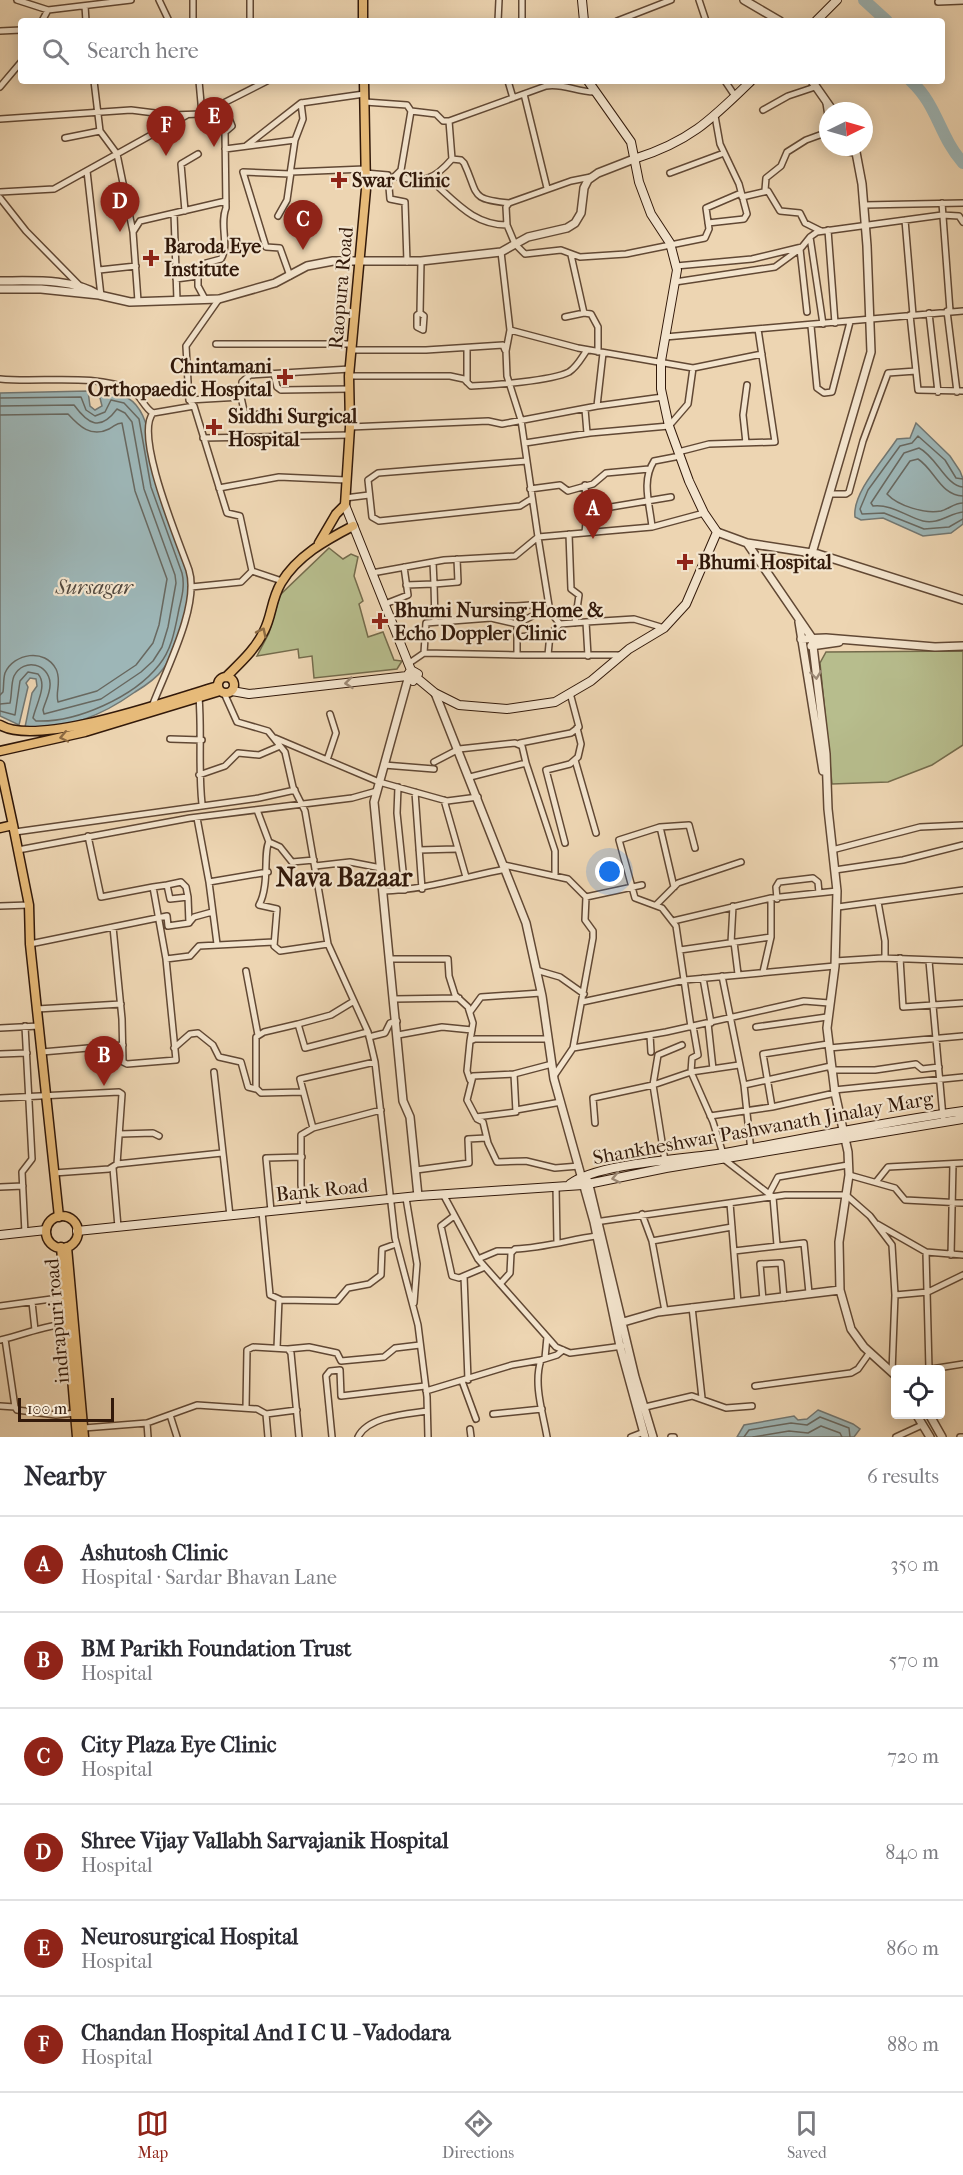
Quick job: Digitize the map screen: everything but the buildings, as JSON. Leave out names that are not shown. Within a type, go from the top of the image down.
[{"type":"main road","points":[[363,0],[363,18]]},
{"type":"main road","points":[[582,0],[584,18]]},
{"type":"main road","points":[[819,18],[837,0]]},
{"type":"main road","name":"Raopura Road","points":[[345,501],[350,431],[350,373],[365,171],[364,84]]},
{"type":"main road","points":[[345,501],[352,526],[385,604],[410,673],[435,693],[459,705],[507,709],[555,702],[591,681],[621,655],[664,628],[686,604],[717,532],[704,513],[679,454],[669,426],[663,397],[661,361],[676,266],[671,245],[651,214],[631,142],[617,119],[590,84]]},
{"type":"main road","points":[[634,159],[665,150],[691,135],[715,116],[748,84]]},
{"type":"main road","points":[[224,690],[219,681],[246,658],[265,630],[271,602],[282,581],[319,543],[345,501]]},
{"type":"main road","points":[[319,543],[352,526]]},
{"type":"main road","points":[[0,725],[18,732],[42,731],[81,725],[153,704],[224,690],[249,694],[410,673]]},
{"type":"main road","points":[[0,751],[85,732],[224,690],[232,681],[226,677]]},
{"type":"main road","points":[[0,765],[29,905],[30,944],[59,1217]]},
{"type":"main road","points":[[0,828],[14,828]]},
{"type":"main road","name":"Shankheshwar Pashwanath Jinalay Marg","points":[[943,1118],[963,1111]]},
{"type":"main road","points":[[943,1118],[963,1119]]},
{"type":"main road","name":"Bank Road","points":[[77,1231],[418,1196],[556,1186],[570,1184],[582,1176],[751,1152],[845,1133],[943,1118]]},
{"type":"main road","points":[[59,1217],[70,1218],[77,1231],[75,1241],[64,1247],[50,1243],[46,1230],[49,1222],[59,1217]]},
{"type":"main road","points":[[0,1235],[46,1230]]},
{"type":"main road","name":"indrapuri road","points":[[64,1247],[67,1297],[84,1432]]},
{"type":"main road","points":[[70,1324],[77,1437]]},
{"type":"street","points":[[17,0],[31,2],[48,10],[131,0]]},
{"type":"street","points":[[61,0],[61,9]]},
{"type":"street","points":[[159,0],[168,18]]},
{"type":"street","points":[[193,0],[193,18]]},
{"type":"street","points":[[250,0],[250,18]]},
{"type":"street","points":[[498,18],[500,0]]},
{"type":"street","points":[[522,0],[522,18]]},
{"type":"street","points":[[625,18],[671,0]]},
{"type":"street","points":[[699,0],[705,18]]},
{"type":"street","points":[[744,0],[775,18]]},
{"type":"street","points":[[938,2],[963,1]]},
{"type":"street","points":[[85,6],[86,18]]},
{"type":"street","points":[[44,18],[48,10]]},
{"type":"street","points":[[0,31],[18,30]]},
{"type":"street","points":[[0,87],[18,66]]},
{"type":"street","points":[[94,84],[100,131],[117,154],[134,232],[138,302]]},
{"type":"street","points":[[199,84],[202,114]]},
{"type":"street","points":[[249,84],[250,89]]},
{"type":"street","points":[[0,119],[131,110],[202,114],[261,84]]},
{"type":"street","points":[[509,84],[513,98]]},
{"type":"street","points":[[411,111],[436,114],[443,121],[449,121],[557,84],[569,84],[583,92],[594,92]]},
{"type":"street","points":[[727,84],[735,96]]},
{"type":"street","points":[[763,110],[813,84],[825,101]]},
{"type":"street","points":[[524,94],[547,188]]},
{"type":"street","points":[[246,146],[301,103],[364,98],[407,105],[411,111],[401,170],[393,177],[390,199],[405,202],[407,262]]},
{"type":"street","points":[[206,299],[198,286],[198,270],[206,263],[221,259],[225,252],[222,219],[226,201],[225,132],[232,126],[223,103]]},
{"type":"street","points":[[278,216],[287,200],[295,140],[303,119],[301,103]]},
{"type":"street","points":[[0,192],[54,189],[188,114]]},
{"type":"street","points":[[708,223],[746,218],[742,195],[718,138],[715,116]]},
{"type":"street","points":[[290,276],[280,248],[266,247],[243,172],[365,171],[411,180],[428,178],[439,174],[452,159],[449,121]]},
{"type":"street","points":[[65,138],[100,131]]},
{"type":"street","points":[[765,190],[766,178],[781,166],[787,152],[806,140],[819,135]]},
{"type":"street","points":[[225,149],[295,140]]},
{"type":"street","points":[[670,173],[724,153]]},
{"type":"street","points":[[185,211],[180,168],[183,161],[198,154]]},
{"type":"street","points":[[812,553],[871,352],[866,226],[856,156]]},
{"type":"street","points":[[452,159],[464,163],[477,195],[481,199],[509,203],[547,188],[592,177],[634,159]]},
{"type":"street","points":[[87,171],[100,295]]},
{"type":"street","points":[[0,281],[44,282],[138,302],[219,299],[275,283],[307,266],[333,261],[407,262],[501,252],[528,237],[567,228],[575,223],[581,213],[584,188],[592,177]]},
{"type":"street","points":[[428,178],[458,208],[471,215],[507,225]]},
{"type":"street","points":[[509,203],[506,207],[507,225],[515,244],[525,254],[561,250],[580,257],[626,254],[705,238],[708,234],[708,206],[765,190],[770,193],[780,211],[800,213],[805,223],[820,231],[942,215],[959,216],[963,222]]},
{"type":"street","points":[[0,198],[26,231],[81,291]]},
{"type":"street","points":[[134,232],[140,221],[226,201]]},
{"type":"street","points":[[905,220],[918,390],[960,391],[949,311],[942,203]]},
{"type":"street","points":[[864,205],[963,203]]},
{"type":"street","points":[[174,213],[177,300]]},
{"type":"street","points":[[675,282],[775,267],[820,231]]},
{"type":"street","points":[[828,231],[835,323]]},
{"type":"street","points":[[810,237],[823,324]]},
{"type":"street","points":[[560,242],[561,250]]},
{"type":"street","points":[[676,266],[752,259],[801,248]]},
{"type":"street","points":[[801,248],[807,312]]},
{"type":"street","points":[[501,252],[510,330],[506,351],[509,384],[513,388],[521,420],[531,499],[550,612],[560,624]]},
{"type":"street","points":[[571,255],[584,313]]},
{"type":"street","points":[[420,313],[421,261]]},
{"type":"street","points":[[99,270],[136,266]]},
{"type":"street","points":[[176,279],[198,276]]},
{"type":"street","points":[[0,288],[81,291]]},
{"type":"street","points":[[219,299],[186,346],[189,400],[194,406],[227,513],[240,516],[252,571]]},
{"type":"street","points":[[665,337],[963,311]]},
{"type":"street","points":[[929,313],[938,392]]},
{"type":"street","points":[[565,317],[591,314],[598,327],[600,352],[597,406]]},
{"type":"street","points":[[811,326],[818,388],[824,393],[832,392],[850,322]]},
{"type":"street","points":[[652,527],[646,480],[654,461],[709,444],[775,442],[758,329]]},
{"type":"street","points":[[510,330],[587,350],[693,368],[762,354]]},
{"type":"street","points":[[216,344],[467,348],[503,345],[506,351]]},
{"type":"street","points":[[467,348],[467,383]]},
{"type":"street","points":[[264,414],[245,415],[242,411],[242,382],[246,376],[350,373],[450,375],[464,379],[471,386],[509,384],[567,373],[587,350]]},
{"type":"street","points":[[955,366],[963,366]]},
{"type":"street","points":[[525,443],[669,426],[688,404],[693,368]]},
{"type":"street","points":[[830,494],[849,492],[863,441],[888,374],[916,371]]},
{"type":"street","points":[[274,374],[277,387],[281,390],[350,389]]},
{"type":"street","points":[[0,379],[83,382],[122,387],[140,396],[153,413]]},
{"type":"street","points":[[746,443],[743,415],[747,385]]},
{"type":"street","points":[[189,400],[241,397]]},
{"type":"street","points":[[203,438],[492,421],[502,424],[597,406],[663,397]]},
{"type":"street","points":[[153,704],[180,638],[192,587],[189,571],[158,484],[148,429],[149,418],[153,413],[194,406]]},
{"type":"street","points":[[585,409],[587,434]]},
{"type":"street","points":[[527,461],[375,474],[368,480],[369,495],[372,517],[379,521],[520,506],[531,499]]},
{"type":"street","points":[[530,489],[560,486],[568,490],[593,484],[606,473],[649,469]]},
{"type":"street","points":[[219,488],[279,477],[346,480]]},
{"type":"street","points":[[585,485],[587,511],[585,533]]},
{"type":"street","points":[[345,501],[369,495]]},
{"type":"street","points":[[587,511],[672,497]]},
{"type":"street","points":[[372,573],[457,559],[515,556],[538,537],[652,527],[704,513]]},
{"type":"street","points":[[717,532],[747,543],[812,553],[963,600]]},
{"type":"street","points":[[569,534],[571,589],[579,595],[575,623]]},
{"type":"street","points":[[747,543],[813,642],[826,754],[826,779],[838,907],[835,963],[828,1017],[834,1091],[845,1133],[849,1175],[838,1242],[840,1290],[851,1329],[870,1352],[891,1371]]},
{"type":"street","points":[[406,585],[458,582],[457,559]]},
{"type":"street","points":[[433,562],[435,622]]},
{"type":"street","points":[[385,604],[408,595],[404,567]]},
{"type":"street","points":[[192,587],[242,582],[252,571]]},
{"type":"street","points":[[252,571],[282,581]]},
{"type":"street","points":[[502,606],[531,605]]},
{"type":"street","points":[[516,606],[517,655]]},
{"type":"street","points":[[418,1196],[410,1117],[403,1101],[399,1035],[374,802],[410,673],[424,653],[426,623],[460,618],[498,620],[517,624],[536,614],[550,612]]},
{"type":"street","points":[[548,655],[550,634],[560,624],[634,619],[664,628]]},
{"type":"street","points":[[799,621],[819,760],[826,779]]},
{"type":"street","points":[[586,622],[588,656]]},
{"type":"street","points":[[517,637],[550,634]]},
{"type":"street","points":[[802,643],[841,641],[935,647],[963,646]]},
{"type":"street","points":[[424,653],[621,655]]},
{"type":"street","points":[[224,690],[237,722],[268,731],[285,752],[301,804],[328,944],[368,1035],[375,1062],[396,1244],[420,1345],[426,1389],[428,1437]]},
{"type":"street","points":[[435,693],[526,923],[542,993],[554,1076],[597,1221],[640,1408],[645,1435],[631,1437]]},
{"type":"street","points":[[565,843],[546,770],[570,764],[578,757],[581,744],[577,728],[578,715],[570,693]]},
{"type":"street","points":[[199,697],[202,740],[198,759],[202,804]]},
{"type":"street","points":[[327,760],[336,733],[330,714]]},
{"type":"street","points":[[384,765],[434,765],[459,749],[520,743],[571,733],[577,728]]},
{"type":"street","points":[[273,737],[379,782],[444,800],[478,797]]},
{"type":"street","points":[[170,739],[202,740]]},
{"type":"street","points":[[520,743],[555,851],[555,876]]},
{"type":"street","points":[[199,775],[225,765],[238,753],[259,755],[280,746]]},
{"type":"street","points":[[575,760],[596,834]]},
{"type":"street","points":[[470,777],[526,763]]},
{"type":"street","points":[[398,787],[405,890]]},
{"type":"street","points":[[14,828],[295,790]]},
{"type":"street","points":[[18,850],[197,818],[351,798],[377,790]]},
{"type":"street","points":[[415,792],[422,889]]},
{"type":"street","points":[[444,800],[456,849],[466,877]]},
{"type":"street","points":[[257,810],[269,842],[280,847],[292,862],[350,862],[381,868]]},
{"type":"street","points":[[197,818],[209,882],[217,944]]},
{"type":"street","points":[[695,848],[689,825],[660,827],[619,840],[634,898],[656,906],[673,921],[698,1055],[692,1059],[691,1072],[724,1156],[771,1196]]},
{"type":"street","points":[[832,850],[920,827],[963,825]]},
{"type":"street","points":[[660,827],[674,887]]},
{"type":"street","points":[[88,836],[101,897],[180,882],[186,887],[189,923]]},
{"type":"street","points":[[269,842],[265,848],[268,872],[260,905],[277,909],[274,942],[280,951],[328,944]]},
{"type":"street","points":[[835,870],[903,860],[963,845]]},
{"type":"street","points":[[419,850],[456,849]]},
{"type":"street","points":[[656,906],[674,887],[704,872],[741,862]]},
{"type":"street","points":[[383,891],[422,889],[438,882],[505,867],[568,879],[586,897],[585,920],[593,931],[593,938],[584,994],[573,1048],[554,1076]]},
{"type":"street","points":[[209,882],[268,872]]},
{"type":"street","points":[[763,972],[771,937],[776,887],[779,882],[813,878],[818,882],[819,893]]},
{"type":"street","points":[[167,885],[170,899],[188,897]]},
{"type":"street","points":[[586,897],[642,885]]},
{"type":"street","points":[[113,927],[121,1004],[123,1062],[127,1064],[176,1060],[166,959],[153,887]]},
{"type":"street","points":[[838,907],[963,890]]},
{"type":"street","points":[[673,921],[733,906],[837,891]]},
{"type":"street","points":[[878,902],[885,940],[885,958]]},
{"type":"street","points":[[0,906],[29,905]]},
{"type":"street","points":[[733,906],[732,942],[738,974]]},
{"type":"street","points":[[30,944],[167,915],[168,926],[189,923],[194,917],[212,912]]},
{"type":"street","points":[[680,950],[771,937]]},
{"type":"street","points":[[166,959],[190,956],[199,946],[274,942]]},
{"type":"street","points":[[582,1002],[685,980],[835,963],[885,958],[963,961]]},
{"type":"street","points":[[900,958],[903,1006],[963,1003]]},
{"type":"street","points":[[390,959],[448,959],[448,976],[459,998],[470,1012],[473,1023],[467,1071],[470,1080],[467,1100],[476,1117],[483,1122],[486,1138],[497,1162],[526,1161],[582,1176]]},
{"type":"street","points":[[928,961],[937,1036],[943,1118]]},
{"type":"street","points":[[536,969],[560,977],[584,994]]},
{"type":"street","points":[[246,971],[258,1035],[254,1042],[256,1089]]},
{"type":"street","points":[[722,976],[744,1085],[751,1152]]},
{"type":"street","points":[[703,978],[713,1069]]},
{"type":"street","points":[[470,1012],[481,997],[542,993]]},
{"type":"street","points":[[394,999],[459,998]]},
{"type":"street","points":[[573,1048],[692,1027],[804,1001],[829,1003]]},
{"type":"street","points":[[258,1035],[331,1014],[354,1002]]},
{"type":"street","points":[[37,1009],[121,1004]]},
{"type":"street","points":[[756,1027],[828,1017]]},
{"type":"street","points":[[298,1024],[305,1048],[386,1033],[390,1023],[397,1021]]},
{"type":"street","points":[[25,1026],[32,1160],[22,1172],[26,1233]]},
{"type":"street","points":[[0,1028],[39,1026]]},
{"type":"street","points":[[399,1035],[442,1027],[472,1030]]},
{"type":"street","points":[[174,1048],[190,1034],[198,1033],[214,1047],[219,1058],[241,1062],[248,1087],[261,1093],[303,1092]]},
{"type":"street","points":[[650,1035],[651,1052]]},
{"type":"street","points":[[772,1107],[763,1054],[937,1036],[963,1036]]},
{"type":"street","points":[[470,1041],[548,1039]]},
{"type":"street","points":[[42,1052],[123,1045]]},
{"type":"street","points":[[666,1165],[652,1085],[658,1055],[682,1045]]},
{"type":"street","points":[[0,1054],[27,1053]]},
{"type":"street","points":[[313,1128],[300,1079],[375,1062]]},
{"type":"street","points":[[470,1080],[473,1076],[514,1074],[552,1064]]},
{"type":"street","points":[[744,1085],[831,1068],[875,1070],[909,1068],[916,1064],[922,1069],[939,1067]]},
{"type":"street","points":[[595,1123],[592,1098],[652,1085],[691,1072],[740,1065]]},
{"type":"street","points":[[214,1072],[230,1216]]},
{"type":"street","points":[[514,1074],[516,1110]]},
{"type":"street","points":[[710,1116],[748,1112],[834,1091],[963,1077]]},
{"type":"street","points":[[0,1098],[46,1098],[119,1092],[122,1094],[120,1134],[115,1166],[118,1227]]},
{"type":"street","points":[[476,1117],[516,1112],[516,1110],[561,1102]]},
{"type":"street","points":[[304,1208],[301,1185],[301,1135],[313,1128],[381,1110]]},
{"type":"street","points":[[120,1134],[153,1133],[159,1136]]},
{"type":"street","points":[[416,1170],[469,1163],[468,1139],[486,1138]]},
{"type":"street","points":[[54,1173],[222,1154]]},
{"type":"street","points":[[271,1212],[266,1158],[302,1157]]},
{"type":"street","points":[[876,1182],[888,1167],[963,1163]]},
{"type":"street","points":[[951,1255],[953,1164]]},
{"type":"street","points":[[777,1245],[771,1196],[778,1177],[848,1165]]},
{"type":"street","points":[[849,1175],[895,1188],[902,1199],[963,1203]]},
{"type":"street","points":[[0,1187],[23,1185]]},
{"type":"street","points":[[556,1186],[557,1242]]},
{"type":"street","points":[[443,1194],[478,1259],[556,1347],[570,1353],[624,1346]]},
{"type":"street","points":[[597,1221],[771,1196],[846,1195],[875,1223],[892,1245],[895,1295],[894,1365]]},
{"type":"street","points":[[406,1198],[417,1264],[413,1308]]},
{"type":"street","points":[[730,1203],[738,1303]]},
{"type":"street","points":[[262,1212],[270,1295],[279,1299],[337,1301],[348,1288],[369,1284],[381,1275],[381,1249],[396,1244]]},
{"type":"street","points":[[642,1214],[652,1241],[665,1311]]},
{"type":"street","points":[[454,1216],[442,1224],[441,1230],[452,1276],[454,1278],[464,1276],[485,1267]]},
{"type":"street","points":[[597,1221],[596,1236],[619,1323]]},
{"type":"street","points":[[875,1223],[926,1252],[963,1255]]},
{"type":"street","points":[[652,1241],[732,1227]]},
{"type":"street","points":[[478,1259],[497,1251],[542,1248],[557,1242],[596,1236]]},
{"type":"street","points":[[734,1251],[804,1243],[808,1293]]},
{"type":"street","points":[[500,1284],[510,1273],[512,1251]]},
{"type":"street","points":[[926,1252],[927,1365]]},
{"type":"street","points":[[763,1300],[760,1264],[781,1263],[784,1298]]},
{"type":"street","points":[[895,1295],[928,1292],[963,1275]]},
{"type":"street","points":[[464,1276],[465,1381],[476,1419]]},
{"type":"street","points":[[619,1323],[665,1311],[840,1290]]},
{"type":"street","points":[[0,1306],[67,1297]]},
{"type":"street","points":[[277,1348],[279,1299]]},
{"type":"street","points":[[32,1302],[35,1330]]},
{"type":"street","points":[[692,1307],[702,1398]]},
{"type":"street","points":[[15,1407],[3,1339],[48,1324],[70,1324]]},
{"type":"street","points":[[547,1337],[538,1387],[547,1437]]},
{"type":"street","points":[[246,1408],[245,1353],[249,1348],[309,1347],[337,1353],[341,1361],[384,1357],[396,1348],[420,1345]]},
{"type":"street","points":[[288,1349],[291,1353],[299,1437]]},
{"type":"street","points":[[332,1437],[326,1376],[330,1371],[340,1370],[341,1396],[426,1389],[465,1381],[512,1365],[543,1359],[563,1350]]},
{"type":"street","points":[[755,1386],[851,1373],[858,1369],[870,1352]]},
{"type":"street","points":[[945,1366],[963,1364]]},
{"type":"street","points":[[640,1408],[692,1396],[726,1408],[752,1406]]},
{"type":"street","points":[[84,1432],[147,1423],[197,1405],[246,1408],[266,1414],[297,1410]]},
{"type":"street","points":[[0,1406],[56,1414],[76,1413]]},
{"type":"street","points":[[640,1408],[653,1437]]},
{"type":"street","points":[[493,1414],[542,1409]]},
{"type":"street","points":[[358,1437],[363,1429],[372,1424],[399,1415],[427,1411]]},
{"type":"street","points":[[266,1414],[268,1437]]},
{"type":"street","points":[[170,1415],[177,1437]]},
{"type":"street","points":[[919,1419],[930,1437]]},
{"type":"street","points":[[932,1419],[942,1437]]},
{"type":"street","points":[[147,1423],[148,1437]]},
{"type":"street","points":[[896,1437],[922,1425]]},
{"type":"street","points":[[470,1429],[471,1437]]},
{"type":"green space","points":[[329,548],[343,559],[351,554],[358,557],[354,576],[363,601],[359,604],[368,637],[383,632],[394,660],[402,661],[397,669],[314,678],[312,656],[299,658],[298,649],[257,656],[269,633],[280,595]]},
{"type":"green space","points":[[963,651],[963,745],[932,765],[888,782],[832,784],[820,663],[826,652]]},
{"type":"water","name":"Sursagar","points":[[88,391],[90,406],[95,410],[102,406],[99,394],[124,396],[136,405],[145,422],[156,484],[188,568],[189,589],[186,614],[175,650],[160,673],[146,685],[122,701],[83,720],[55,726],[25,727],[32,693],[37,686],[36,679],[30,678],[26,683],[28,687],[19,725],[0,716],[0,393]]},
{"type":"water","points":[[916,423],[950,456],[963,479],[963,524],[951,533],[923,536],[883,518],[861,520],[855,517],[858,498],[870,476],[897,439],[910,438]]},
{"type":"water","points":[[818,1410],[860,1429],[854,1437],[737,1437],[744,1425],[794,1416],[798,1420],[807,1419]]},
{"type":"waterway","points":[[864,0],[884,18]]},
{"type":"waterway","points":[[914,84],[927,101],[955,153],[963,163]]},
{"type":"place","name":"Neurosurgical Hospital","points":[[214,147]]},
{"type":"place","name":"Chandan Hospital And I C U - Vadodara","points":[[166,156]]},
{"type":"place","name":"Swar Clinic","points":[[339,180]]},
{"type":"place","name":"Shree Vijay Vallabh Sarvajanik Hospital","points":[[120,232]]},
{"type":"place","name":"City Plaza Eye Clinic","points":[[303,250]]},
{"type":"place","name":"Baroda Eye Institute","points":[[151,258]]},
{"type":"place","name":"Chintamani Orthopaedic Hospital","points":[[285,377]]},
{"type":"place","name":"Siddhi Surgical Hospital","points":[[214,427]]},
{"type":"place","name":"Ashutosh Clinic","points":[[593,539]]},
{"type":"place","name":"Bhumi Hospital","points":[[685,562]]},
{"type":"place","name":"Bhumi Nursing Home & Echo Doppler Clinic","points":[[380,621]]},
{"type":"place","name":"BM Parikh Foundation Trust","points":[[104,1086]]},
{"type":"district","name":"Nava Bazaar","points":[[344,877]]}]
